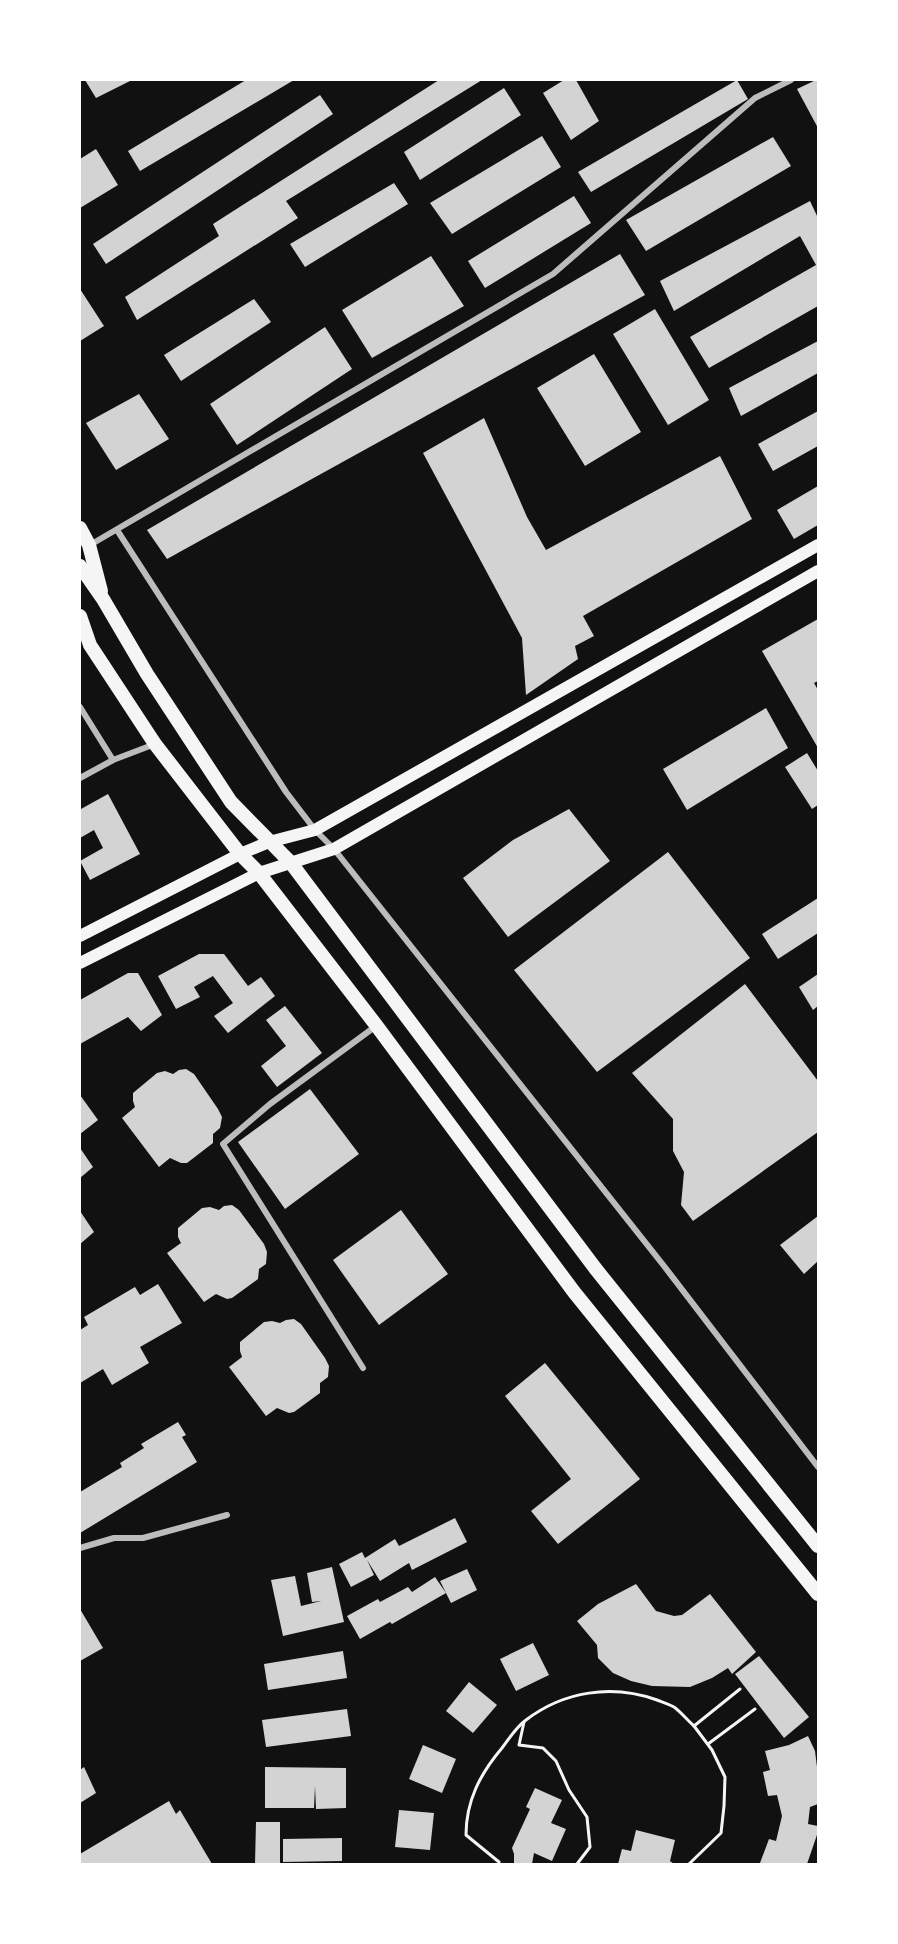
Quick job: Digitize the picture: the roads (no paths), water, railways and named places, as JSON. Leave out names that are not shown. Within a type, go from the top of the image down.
[{"type":"main road","points":[[80,528],[89,545],[103,599]]},
{"type":"main road","points":[[80,936],[240,854],[269,842],[315,830],[819,545]]},
{"type":"main road","points":[[80,566],[103,599],[147,675],[231,801],[291,863],[595,1268],[819,1546]]},
{"type":"main road","points":[[80,963],[259,873],[334,849],[819,570]]},
{"type":"main road","points":[[80,616],[90,645]]},
{"type":"main road","points":[[80,633],[155,744],[240,854],[259,873],[376,1025],[574,1292],[819,1594]]},
{"type":"street","points":[[89,545],[553,274],[755,98],[791,80]]},
{"type":"street","points":[[117,530],[286,792],[315,830],[334,849],[664,1266],[819,1467]]},
{"type":"street","points":[[80,707],[114,760]]},
{"type":"street","points":[[80,778],[114,760],[155,744]]},
{"type":"street","points":[[363,1368],[223,1144],[270,1104],[376,1025]]},
{"type":"street","points":[[80,1548],[114,1538],[143,1538],[227,1515]]}]
